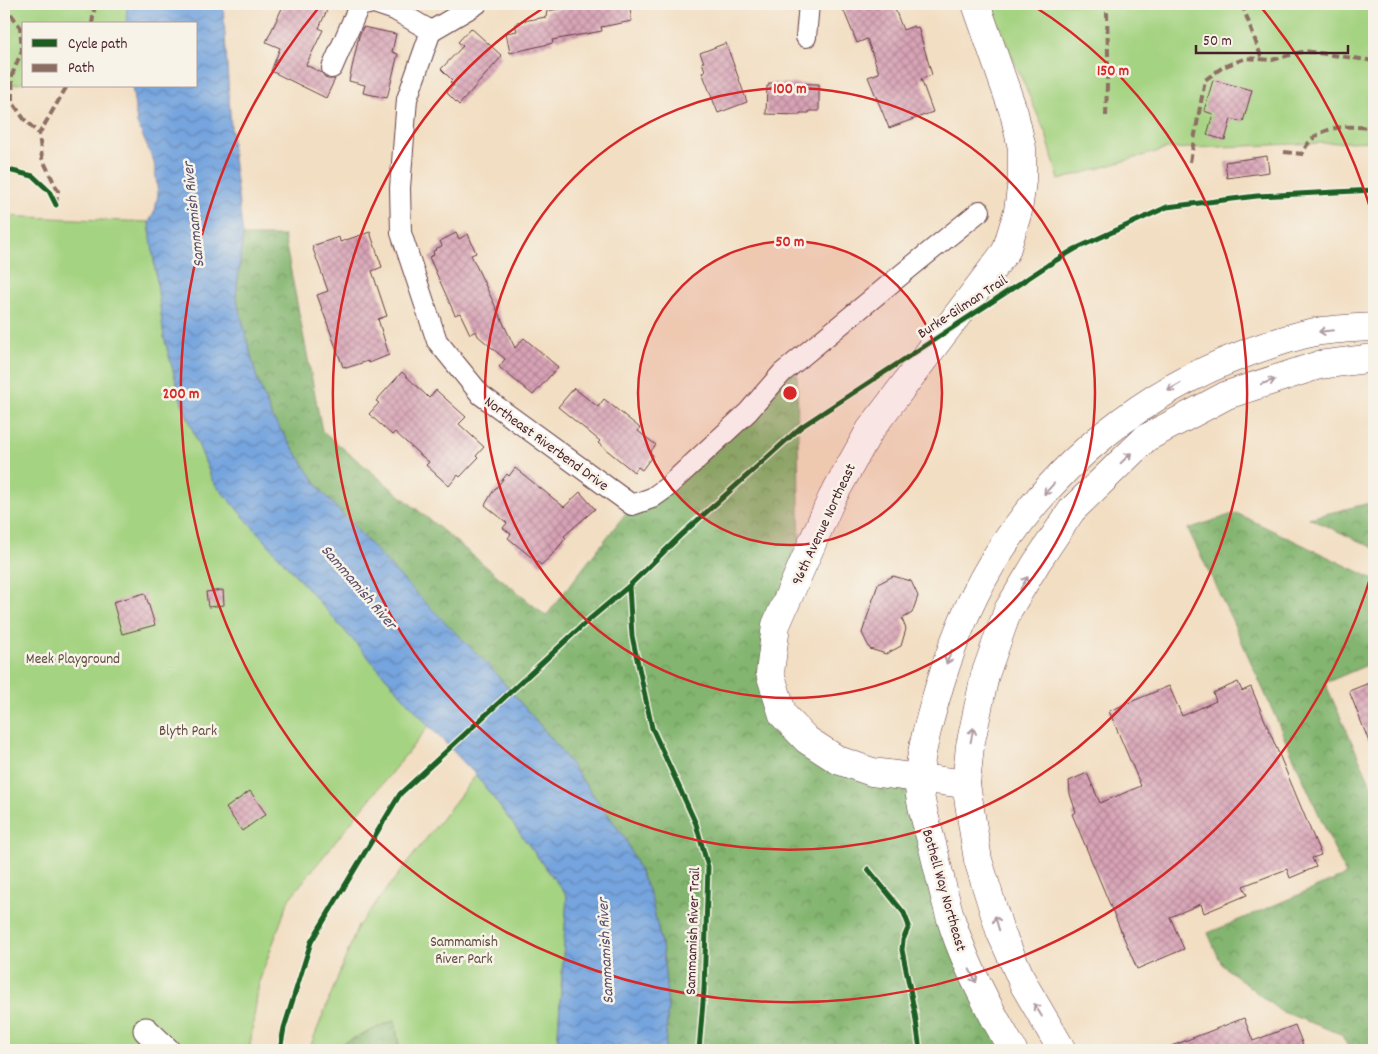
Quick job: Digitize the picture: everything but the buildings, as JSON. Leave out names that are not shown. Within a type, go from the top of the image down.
[{"type":"main road","name":"96th Avenue Northeast","points":[[966,784],[872,772],[838,760],[807,740],[783,715],[770,674],[776,625],[832,498],[870,430],[1006,251],[1018,211],[1022,181],[1022,148],[1014,113],[976,4]]},
{"type":"main road","points":[[918,778],[930,718],[947,662],[973,599],[1000,550],[1034,505],[1072,464],[1106,432],[1148,402],[1191,376],[1281,340],[1316,332],[1374,327]]},
{"type":"main road","points":[[1062,1050],[1024,985],[1000,931],[978,860],[966,784],[970,746],[985,675],[1008,610],[1072,510],[1146,438],[1227,395],[1319,365],[1374,358]]},
{"type":"main road","name":"Bothell Way Northeast","points":[[918,778],[924,815],[950,918],[968,966],[1013,1050]]},
{"type":"street","points":[[332,68],[359,6],[369,4]]},
{"type":"street","points":[[377,4],[395,10],[431,31],[478,4]]},
{"type":"street","points":[[806,37],[809,4]]},
{"type":"street","name":"Northeast Riverbend Drive","points":[[431,31],[407,99],[400,188],[401,233],[437,341],[481,395],[632,505],[652,498],[666,488],[748,412],[782,373],[980,212]]},
{"type":"street","points":[[146,1030],[167,1050]]},
{"type":"green space","points":[[4,4],[187,4],[186,22],[22,22],[22,83],[4,86]]},
{"type":"green space","points":[[989,4],[1374,4],[1374,141],[1166,149],[1059,180],[1046,134]]},
{"type":"green space","name":"Blyth Park","points":[[4,216],[149,222],[164,337],[181,400],[213,482],[429,726],[289,899],[259,982],[250,1046],[240,1050],[4,1050]]},
{"type":"green space","points":[[243,236],[284,236],[322,431],[546,616],[632,505],[797,367],[800,571],[770,674],[807,740],[918,778],[924,815],[1013,1050],[665,1050],[668,1007],[663,952],[651,897],[625,838],[555,743],[491,668],[407,584],[323,493],[272,417],[257,379],[236,296]]},
{"type":"green space","points":[[1374,502],[1374,548],[1309,518]]},
{"type":"green space","points":[[1236,513],[1374,579],[1374,662],[1325,683],[1374,791],[1374,1050],[1350,1050],[1341,1034],[1280,1011],[1222,965],[1208,933],[1346,875],[1233,622],[1188,529]]},
{"type":"green space","name":"Sammamish River Park","points":[[476,775],[567,896],[557,1050],[400,1050],[395,1020],[327,1050],[309,1050],[358,926]]},
{"type":"green space","points":[[395,1020],[399,1050],[327,1050]]},
{"type":"water","name":"Sammamish River","points":[[127,4],[223,4],[233,158],[243,236],[236,296],[257,379],[272,417],[323,493],[407,584],[491,668],[555,743],[625,838],[651,897],[663,952],[668,1007],[665,1050],[557,1050],[567,896],[476,775],[429,726],[213,482],[181,400],[164,337],[149,222],[155,211],[158,194],[154,162],[137,123],[132,88],[198,88],[198,22],[126,22]]},
{"type":"marked path","points":[[4,4],[20,27],[22,50],[12,75],[13,103],[24,119],[39,134]]},
{"type":"marked path","points":[[92,22],[95,4]]},
{"type":"marked path","points":[[1106,116],[1107,13],[1109,4]]},
{"type":"marked path","points":[[1242,4],[1262,59]]},
{"type":"marked path","points":[[1190,162],[1205,80],[1223,67],[1246,58],[1272,60],[1305,51],[1374,61]]},
{"type":"marked path","points":[[56,204],[58,191],[42,158],[39,134],[66,88]]},
{"type":"marked path","points":[[1284,152],[1302,154],[1307,144],[1315,137],[1332,129],[1343,127],[1374,129]]},
{"type":"cycle path","points":[[4,169],[33,176],[49,191],[56,205]]},
{"type":"cycle path","name":"Burke-Gilman Trail","points":[[280,1050],[284,1028],[311,942],[400,794],[801,427],[1048,265],[1075,249],[1167,207],[1257,196],[1374,190]]},
{"type":"cycle path","name":"Sammamish River Trail","points":[[629,586],[632,636],[652,728],[696,824],[708,867],[704,990],[699,1050]]},
{"type":"cycle path","points":[[868,869],[904,913],[909,926],[903,940],[902,950],[920,1050]]},
{"type":"park label","name":"Meek Playground","points":[[73,658]]}]
